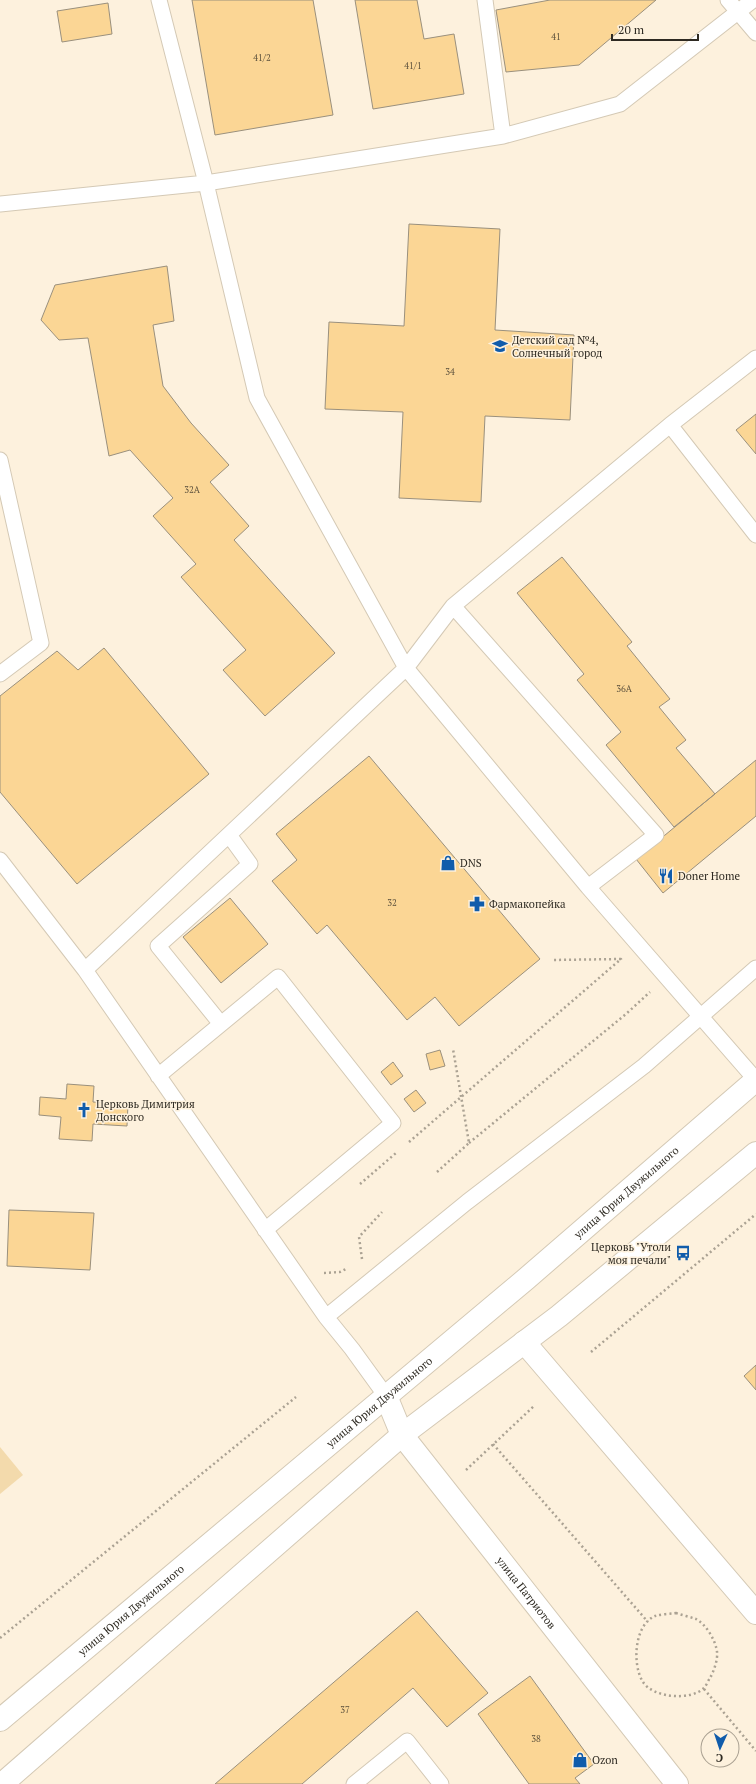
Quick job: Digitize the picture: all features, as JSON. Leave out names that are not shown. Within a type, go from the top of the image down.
[{"type":"street","name":"улица Юрия Двужильного","points":[[0,1720],[526,1279],[756,1080]]},
{"type":"street","points":[[2,1784],[402,1435],[559,1316],[756,1153]]},
{"type":"street","points":[[524,1342],[756,1613]]},
{"type":"street","name":"улица Патриотов","points":[[386,1396],[402,1435],[677,1784]]},
{"type":"lane","points":[[159,0],[206,183],[257,398],[406,668],[588,886],[756,1080]]},
{"type":"lane","points":[[485,0],[503,136]]},
{"type":"lane","points":[[728,0],[756,33]]},
{"type":"lane","points":[[0,204],[206,183],[503,136],[620,104],[752,0]]},
{"type":"lane","points":[[85,970],[406,668],[453,606],[670,425],[756,358]]},
{"type":"lane","points":[[670,425],[756,535]]},
{"type":"lane","points":[[0,460],[41,643],[0,674]]},
{"type":"lane","points":[[453,606],[656,835],[588,886]]},
{"type":"lane","points":[[221,1024],[158,946],[250,864],[229,835]]},
{"type":"lane","points":[[0,860],[85,970],[326,1317],[352,1349],[386,1396]]},
{"type":"lane","points":[[326,1317],[467,1202],[644,1066],[756,968]]},
{"type":"lane","points":[[158,1076],[278,977],[393,1123],[266,1230]]},
{"type":"lane","points":[[354,1784],[406,1741],[442,1784]]},
{"type":"path","points":[[408,1143],[621,959]]},
{"type":"path","points":[[552,960],[621,959],[626,964]]},
{"type":"path","points":[[437,1172],[469,1143],[626,1014],[650,992],[645,986]]},
{"type":"path","points":[[453,1049],[469,1143]]},
{"type":"path","points":[[360,1184],[402,1148]]},
{"type":"path","points":[[363,1262],[359,1237],[382,1212]]},
{"type":"path","points":[[591,1352],[756,1214]]},
{"type":"path","points":[[319,1273],[340,1272],[351,1267]]},
{"type":"path","points":[[0,1638],[296,1397]]},
{"type":"path","points":[[466,1470],[534,1406]]},
{"type":"path","points":[[493,1444],[648,1622]]},
{"type":"path","points":[[676,1613],[698,1620],[710,1633],[717,1652],[713,1672],[704,1689],[677,1697],[659,1694],[643,1683],[636,1660],[637,1644],[643,1626],[654,1617],[676,1613]]},
{"type":"path","points":[[704,1689],[756,1750]]},
{"type":"shaded area","points":[[0,1447],[23,1475],[0,1494]]},
{"type":"building","points":[[192,0],[313,0],[333,115],[215,135]]},
{"type":"building","points":[[355,0],[417,0],[424,39],[454,34],[464,94],[373,109]]},
{"type":"building","points":[[550,0],[656,0],[579,65],[506,72],[496,10]]},
{"type":"building","points":[[108,3],[112,34],[62,42],[57,11]]},
{"type":"building","points":[[409,224],[500,229],[495,330],[574,335],[570,420],[485,416],[481,502],[399,498],[403,412],[325,409],[329,322],[404,326]]},
{"type":"building","points":[[167,266],[174,321],[153,325],[163,386],[191,423],[229,465],[210,482],[249,526],[234,540],[335,653],[265,716],[223,670],[246,650],[181,577],[196,564],[153,516],[173,498],[130,450],[109,456],[88,338],[59,340],[41,320],[55,285]]},
{"type":"building","points":[[756,414],[756,454],[736,430]]},
{"type":"building","points":[[562,557],[632,642],[627,646],[670,699],[659,707],[686,740],[676,748],[715,794],[674,827],[606,745],[621,732],[577,680],[584,674],[517,593]]},
{"type":"building","points":[[104,648],[209,774],[77,884],[0,792],[0,696],[57,651],[78,670]]},
{"type":"building","points":[[369,756],[540,959],[459,1026],[435,997],[407,1020],[327,925],[317,934],[272,881],[297,860],[276,834]]},
{"type":"building","points":[[756,760],[756,816],[663,893],[636,859]]},
{"type":"building","points":[[230,898],[268,944],[221,983],[183,937]]},
{"type":"building","points":[[440,1050],[445,1066],[430,1070],[426,1054]]},
{"type":"building","points":[[393,1062],[403,1076],[391,1085],[381,1072]]},
{"type":"building","name":"Церковь Димитрия Донского","points":[[67,1084],[94,1086],[93,1102],[128,1104],[127,1126],[93,1124],[92,1141],[59,1139],[61,1117],[39,1115],[40,1097],[66,1099]]},
{"type":"building","points":[[416,1090],[426,1103],[414,1112],[404,1099]]},
{"type":"building","points":[[9,1210],[94,1213],[90,1270],[7,1266]]},
{"type":"building","points":[[756,1365],[756,1390],[744,1376]]},
{"type":"building","points":[[417,1611],[488,1693],[447,1727],[413,1688],[302,1784],[215,1784]]},
{"type":"building","points":[[530,1676],[594,1764],[575,1778],[580,1784],[529,1784],[478,1714]]},
{"type":"place","name":"Детский сад №4, Солнечный город","points":[[500,346]]},
{"type":"place","name":"DNS","points":[[448,863]]},
{"type":"place","name":"Doner Home","points":[[666,876]]},
{"type":"place","name":"Фармакопейка","points":[[477,904]]},
{"type":"place","name":"Церковь Димитрия Донского","points":[[84,1110]]},
{"type":"place","name":"Церковь \"Утоли моя печали\"","points":[[683,1253]]},
{"type":"place","name":"Ozon","points":[[580,1760]]}]
